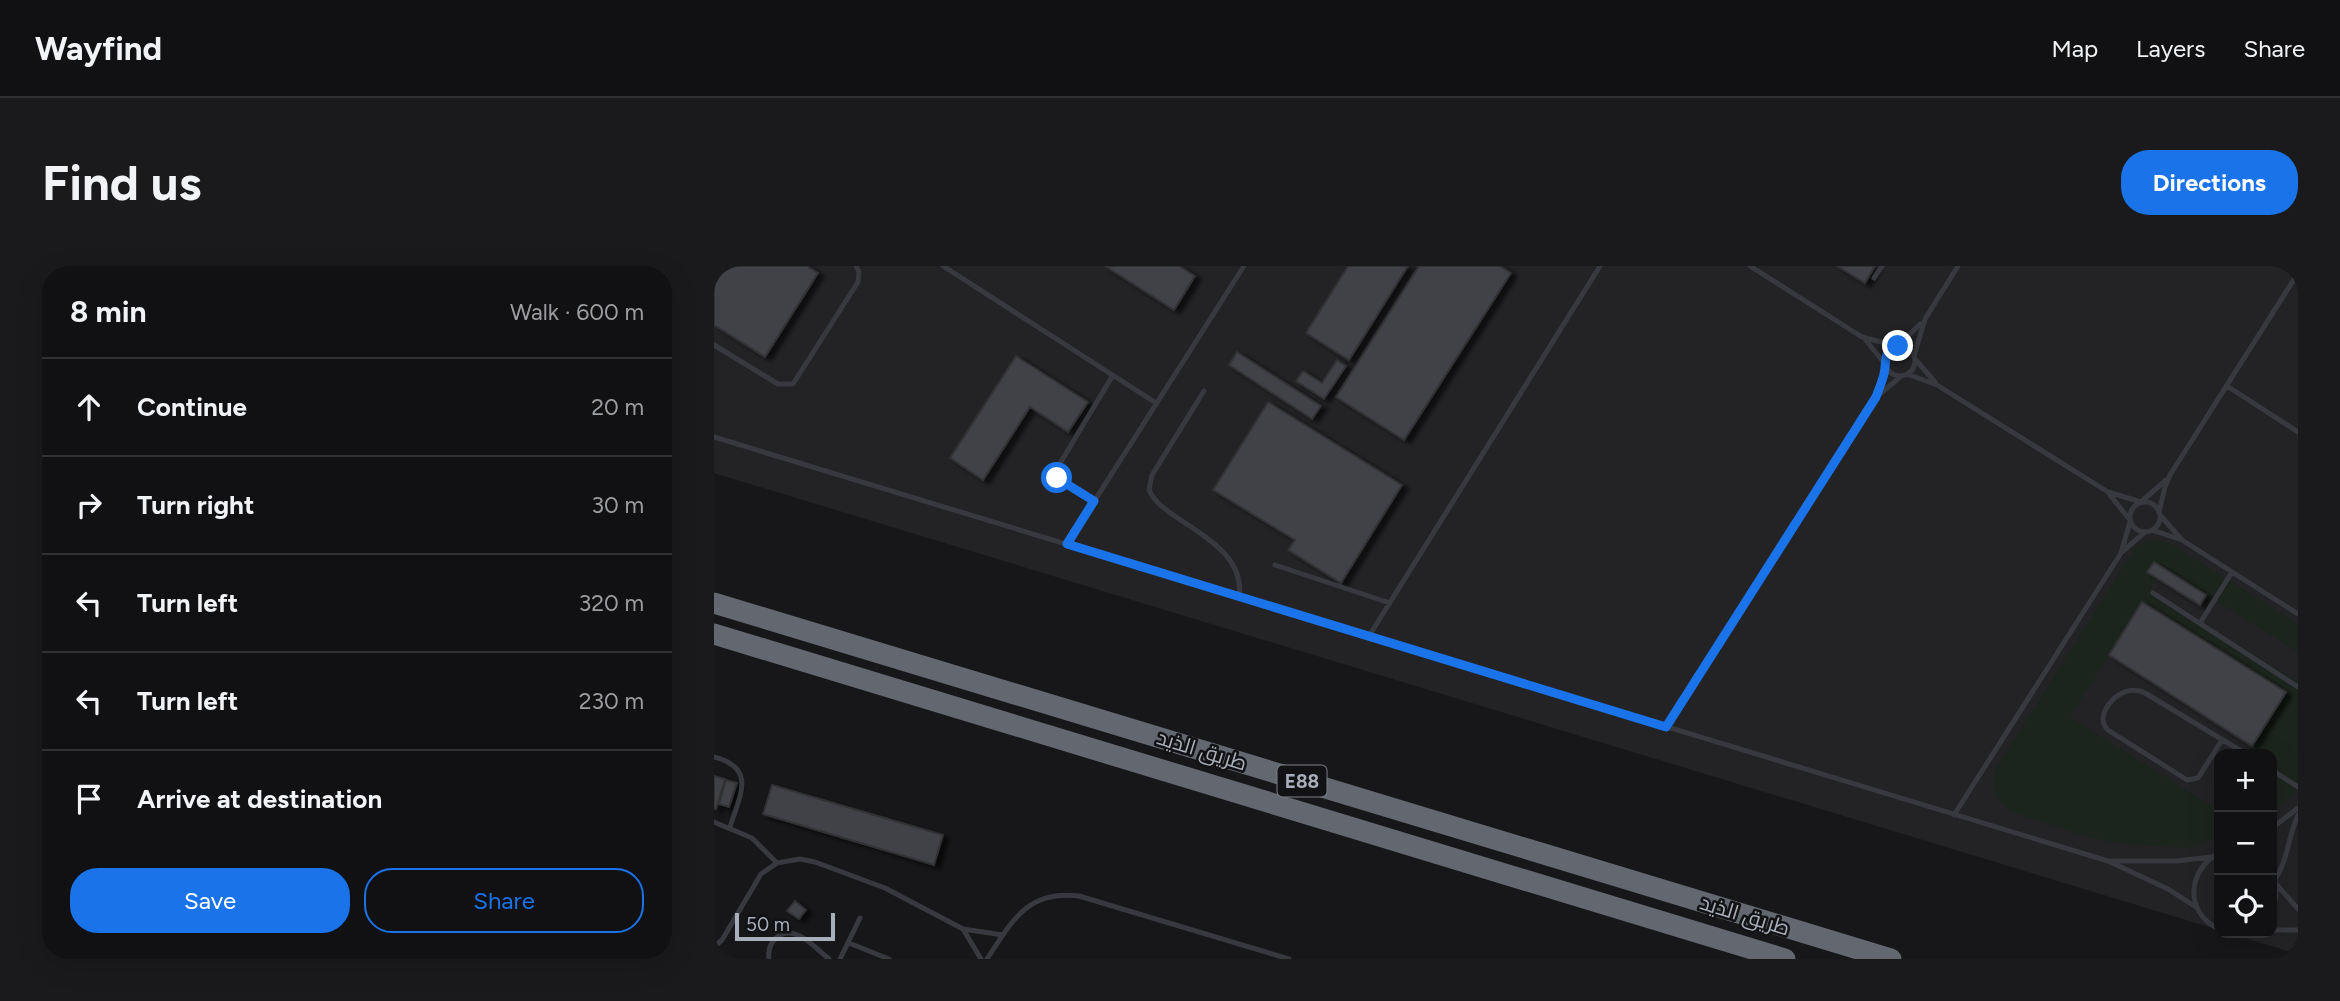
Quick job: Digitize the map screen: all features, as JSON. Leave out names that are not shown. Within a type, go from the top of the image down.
[{"type":"highway","name":"طريق الذيد","points":[[714,603],[1891,959]]},
{"type":"highway","name":"طريق الذيد","points":[[714,634],[1785,959]]},
{"type":"lane","points":[[714,345],[778,384],[793,384],[858,282],[859,272],[856,266]]},
{"type":"lane","points":[[943,266],[1156,403]]},
{"type":"lane","points":[[1067,544],[1244,266]]},
{"type":"lane","points":[[1369,636],[1600,266]]},
{"type":"lane","points":[[1751,266],[1863,337],[1908,348],[1937,385]]},
{"type":"lane","points":[[1874,278],[1882,266]]},
{"type":"lane","points":[[1666,727],[1876,397],[1886,355],[1925,319],[1958,266]]},
{"type":"lane","points":[[2121,553],[2158,524],[2161,499],[2170,475],[2298,273]]},
{"type":"lane","points":[[1876,397],[1913,368],[1925,319]]},
{"type":"lane","points":[[1863,337],[1892,373],[1937,385],[2108,492],[2153,503],[2182,540]]},
{"type":"lane","points":[[1094,501],[1060,481],[1056,470],[1113,375]]},
{"type":"lane","points":[[2227,386],[2298,432]]},
{"type":"lane","points":[[1204,391],[1152,475],[1149,490],[1158,504],[1229,558],[1239,576],[1239,597]]},
{"type":"lane","points":[[714,437],[2108,861],[2158,884],[2196,906]]},
{"type":"lane","points":[[1954,815],[2121,553],[2133,507],[2170,475]]},
{"type":"lane","points":[[2108,492],[2136,529],[2182,540],[2298,614]]},
{"type":"lane","points":[[1275,565],[1390,603]]},
{"type":"lane","points":[[2200,623],[2232,572]]},
{"type":"lane","points":[[2153,593],[2298,687]]},
{"type":"lane","points":[[2222,740],[2198,778],[2187,780],[2108,730],[2103,725],[2102,718],[2119,693],[2139,689],[2237,749]]},
{"type":"lane","points":[[714,757],[735,765],[742,777],[742,786],[730,827]]},
{"type":"lane","points":[[2277,774],[2298,787]]},
{"type":"lane","points":[[2277,824],[2298,808]]},
{"type":"lane","points":[[2276,875],[2283,864],[2288,840],[2298,815]]},
{"type":"lane","points":[[714,822],[730,827],[761,845],[778,863]]},
{"type":"lane","points":[[2214,856],[2201,867],[2195,879],[2193,893],[2196,906],[2203,917],[2214,925]]},
{"type":"lane","points":[[2108,861],[2154,862],[2211,857]]},
{"type":"lane","points":[[714,947],[726,933],[756,880],[778,863],[792,859],[815,862],[885,888],[963,929],[1003,935]]},
{"type":"lane","points":[[2277,883],[2298,909]]},
{"type":"lane","points":[[987,959],[1017,915],[1033,903],[1070,895],[1289,959]]},
{"type":"lane","points":[[840,959],[860,918]]},
{"type":"lane","points":[[963,929],[981,959]]},
{"type":"lane","points":[[2277,930],[2298,930]]},
{"type":"lane","points":[[769,959],[768,950],[774,940],[789,933],[800,936],[829,959]]},
{"type":"lane","points":[[849,943],[889,959]]},
{"type":"shaded area","points":[[714,266],[2298,266],[2298,954],[2245,938],[2277,938],[2277,749],[2214,749],[2214,928],[714,473]]},
{"type":"shaded area","points":[[2146,540],[2171,544],[2298,624],[2298,652],[2154,562],[2148,572],[2157,578],[2150,590],[2296,681],[2298,679],[2298,787],[2293,795],[2277,808],[2277,749],[2250,749],[2285,692],[2142,603],[2070,717],[2214,806],[2214,839],[2188,848],[2125,844],[2091,838],[2011,811],[2001,803],[1995,792],[1994,772],[2135,548]]},
{"type":"building","points":[[714,266],[807,266],[818,273],[765,357],[714,325]]},
{"type":"building","points":[[1105,266],[1179,266],[1195,276],[1174,310]]},
{"type":"building","points":[[1348,266],[1408,266],[1349,360],[1306,333]]},
{"type":"building","points":[[1419,266],[1500,266],[1511,273],[1404,440],[1336,397]]},
{"type":"building","points":[[1837,266],[1875,266],[1865,283]]},
{"type":"building","points":[[1237,352],[1321,406],[1312,419],[1229,365]]},
{"type":"building","points":[[1016,356],[1088,402],[1068,432],[1030,407],[983,480],[950,458]]},
{"type":"building","points":[[1337,360],[1346,366],[1324,399],[1296,381],[1303,371],[1322,383]]},
{"type":"building","points":[[1268,402],[1402,485],[1341,583],[1288,550],[1295,540],[1213,490]]},
{"type":"building","points":[[2154,562],[2206,595],[2200,605],[2147,572]]},
{"type":"building","points":[[2142,602],[2286,692],[2252,746],[2109,655]]},
{"type":"building","points":[[714,776],[725,779],[716,809],[714,808]]},
{"type":"building","points":[[726,780],[737,783],[729,807],[719,804]]},
{"type":"building","points":[[772,785],[943,835],[934,865],[763,814]]},
{"type":"building","points":[[795,901],[806,910],[799,919],[787,911]]},
{"type":"route","points":[[1057,478],[1094,501],[1067,544],[1666,727],[1876,397],[1886,366],[1886,355],[1891,348],[1898,346]]}]
